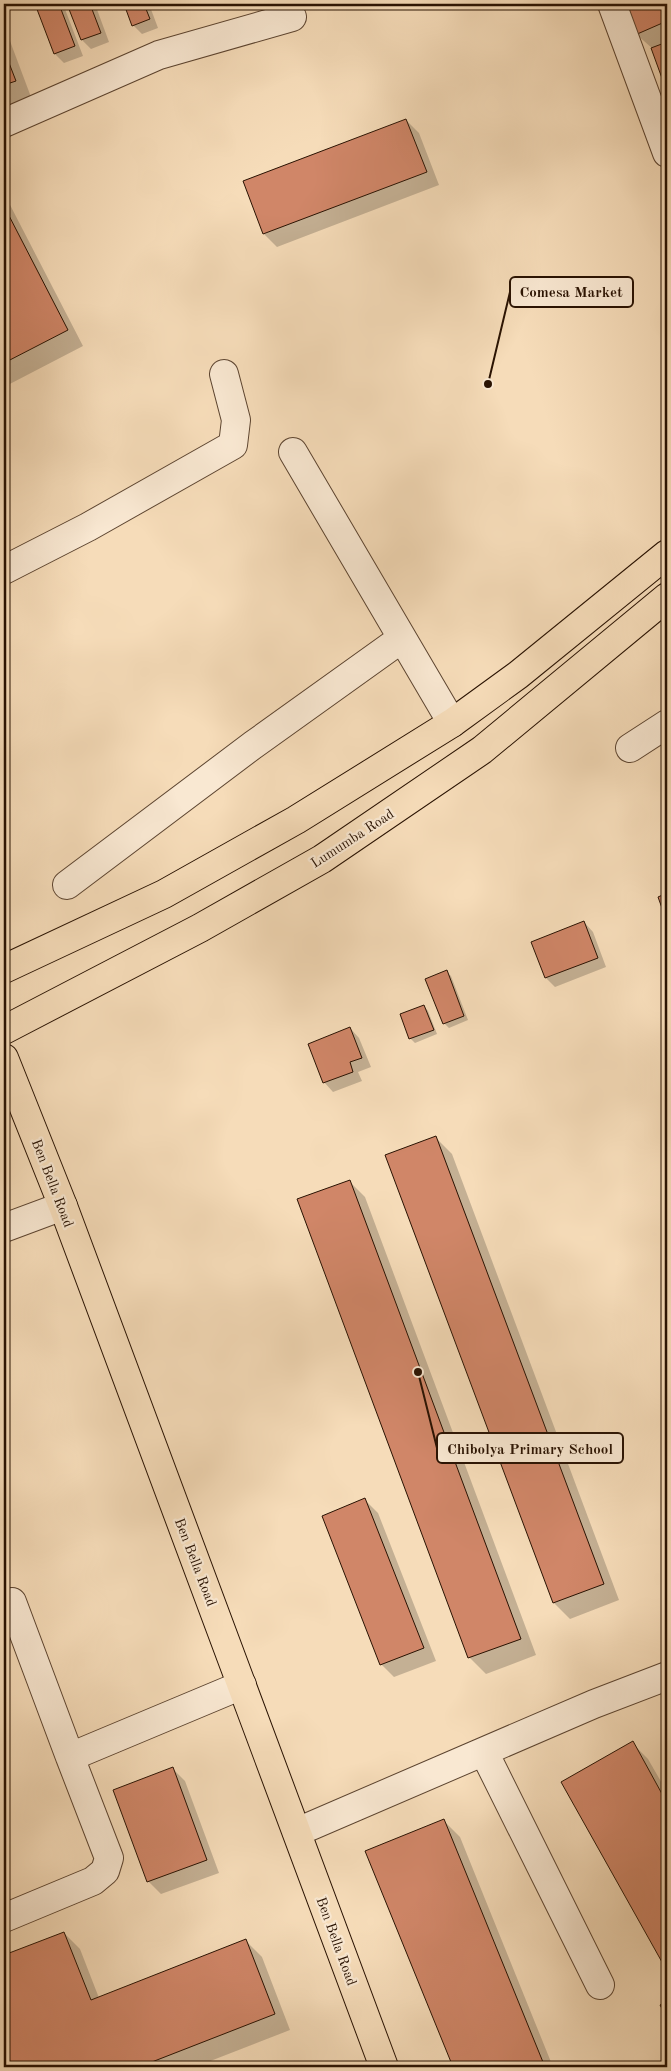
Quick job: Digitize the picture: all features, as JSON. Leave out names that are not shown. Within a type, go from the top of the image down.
[{"type":"main road","points":[[4,969],[164,894],[296,820],[452,723],[518,675],[667,554]]},
{"type":"main road","name":"Lumumba Road","points":[[4,1030],[200,928],[322,859],[482,750],[667,598]]},
{"type":"main road","name":"Ben Bella Road","points":[[4,1058],[63,1206],[384,2067]]},
{"type":"street","points":[[612,4],[667,153]]},
{"type":"street","points":[[4,123],[159,55],[292,17]]},
{"type":"street","points":[[4,570],[88,527],[232,445],[236,420],[224,374]]},
{"type":"street","points":[[293,452],[452,723]]},
{"type":"street","points":[[67,885],[253,745],[402,639]]},
{"type":"street","points":[[630,748],[667,724]]},
{"type":"street","points":[[4,1228],[63,1206]]},
{"type":"street","points":[[4,1918],[93,1881],[105,1871],[109,1858],[12,1602]]},
{"type":"street","points":[[296,1832],[594,1704],[667,1676]]},
{"type":"street","points":[[70,1757],[242,1685]]},
{"type":"street","points":[[484,1752],[600,1985]]},
{"type":"building","points":[[35,4],[59,4],[75,46],[54,54]]},
{"type":"building","points":[[67,4],[90,4],[101,33],[81,40]]},
{"type":"building","points":[[124,4],[144,4],[150,19],[132,26]]},
{"type":"building","points":[[622,4],[667,4],[667,21],[635,35]]},
{"type":"building","points":[[667,42],[667,92],[651,48]]},
{"type":"building","points":[[4,50],[16,81],[4,85]]},
{"type":"building","points":[[406,119],[427,172],[263,234],[243,181]]},
{"type":"building","points":[[4,206],[68,330],[4,363]]},
{"type":"building","points":[[667,893],[667,922],[658,897]]},
{"type":"building","points":[[584,921],[598,958],[545,978],[531,942]]},
{"type":"building","points":[[447,970],[464,1016],[443,1024],[425,979]]},
{"type":"building","points":[[424,1005],[434,1030],[409,1039],[400,1014]]},
{"type":"building","points":[[350,1027],[362,1058],[350,1062],[353,1072],[323,1083],[308,1044]]},
{"type":"building","points":[[436,1136],[604,1584],[553,1603],[385,1155]]},
{"type":"building","points":[[350,1180],[521,1639],[468,1658],[297,1199]]},
{"type":"building","points":[[365,1498],[424,1648],[380,1665],[322,1516]]},
{"type":"building","points":[[633,1741],[667,1803],[667,1971],[561,1782]]},
{"type":"building","points":[[173,1767],[207,1860],[147,1882],[113,1790]]},
{"type":"building","points":[[444,1819],[545,2067],[453,2067],[365,1851]]},
{"type":"building","points":[[64,1932],[91,2000],[246,1939],[275,2014],[139,2067],[4,2067],[4,1955]]},
{"type":"building","points":[[667,2001],[667,2018],[660,2005]]},
{"type":"place","name":"Comesa Market","points":[[488,384]]},
{"type":"place","name":"Chibolya Primary School","points":[[418,1372]]}]
